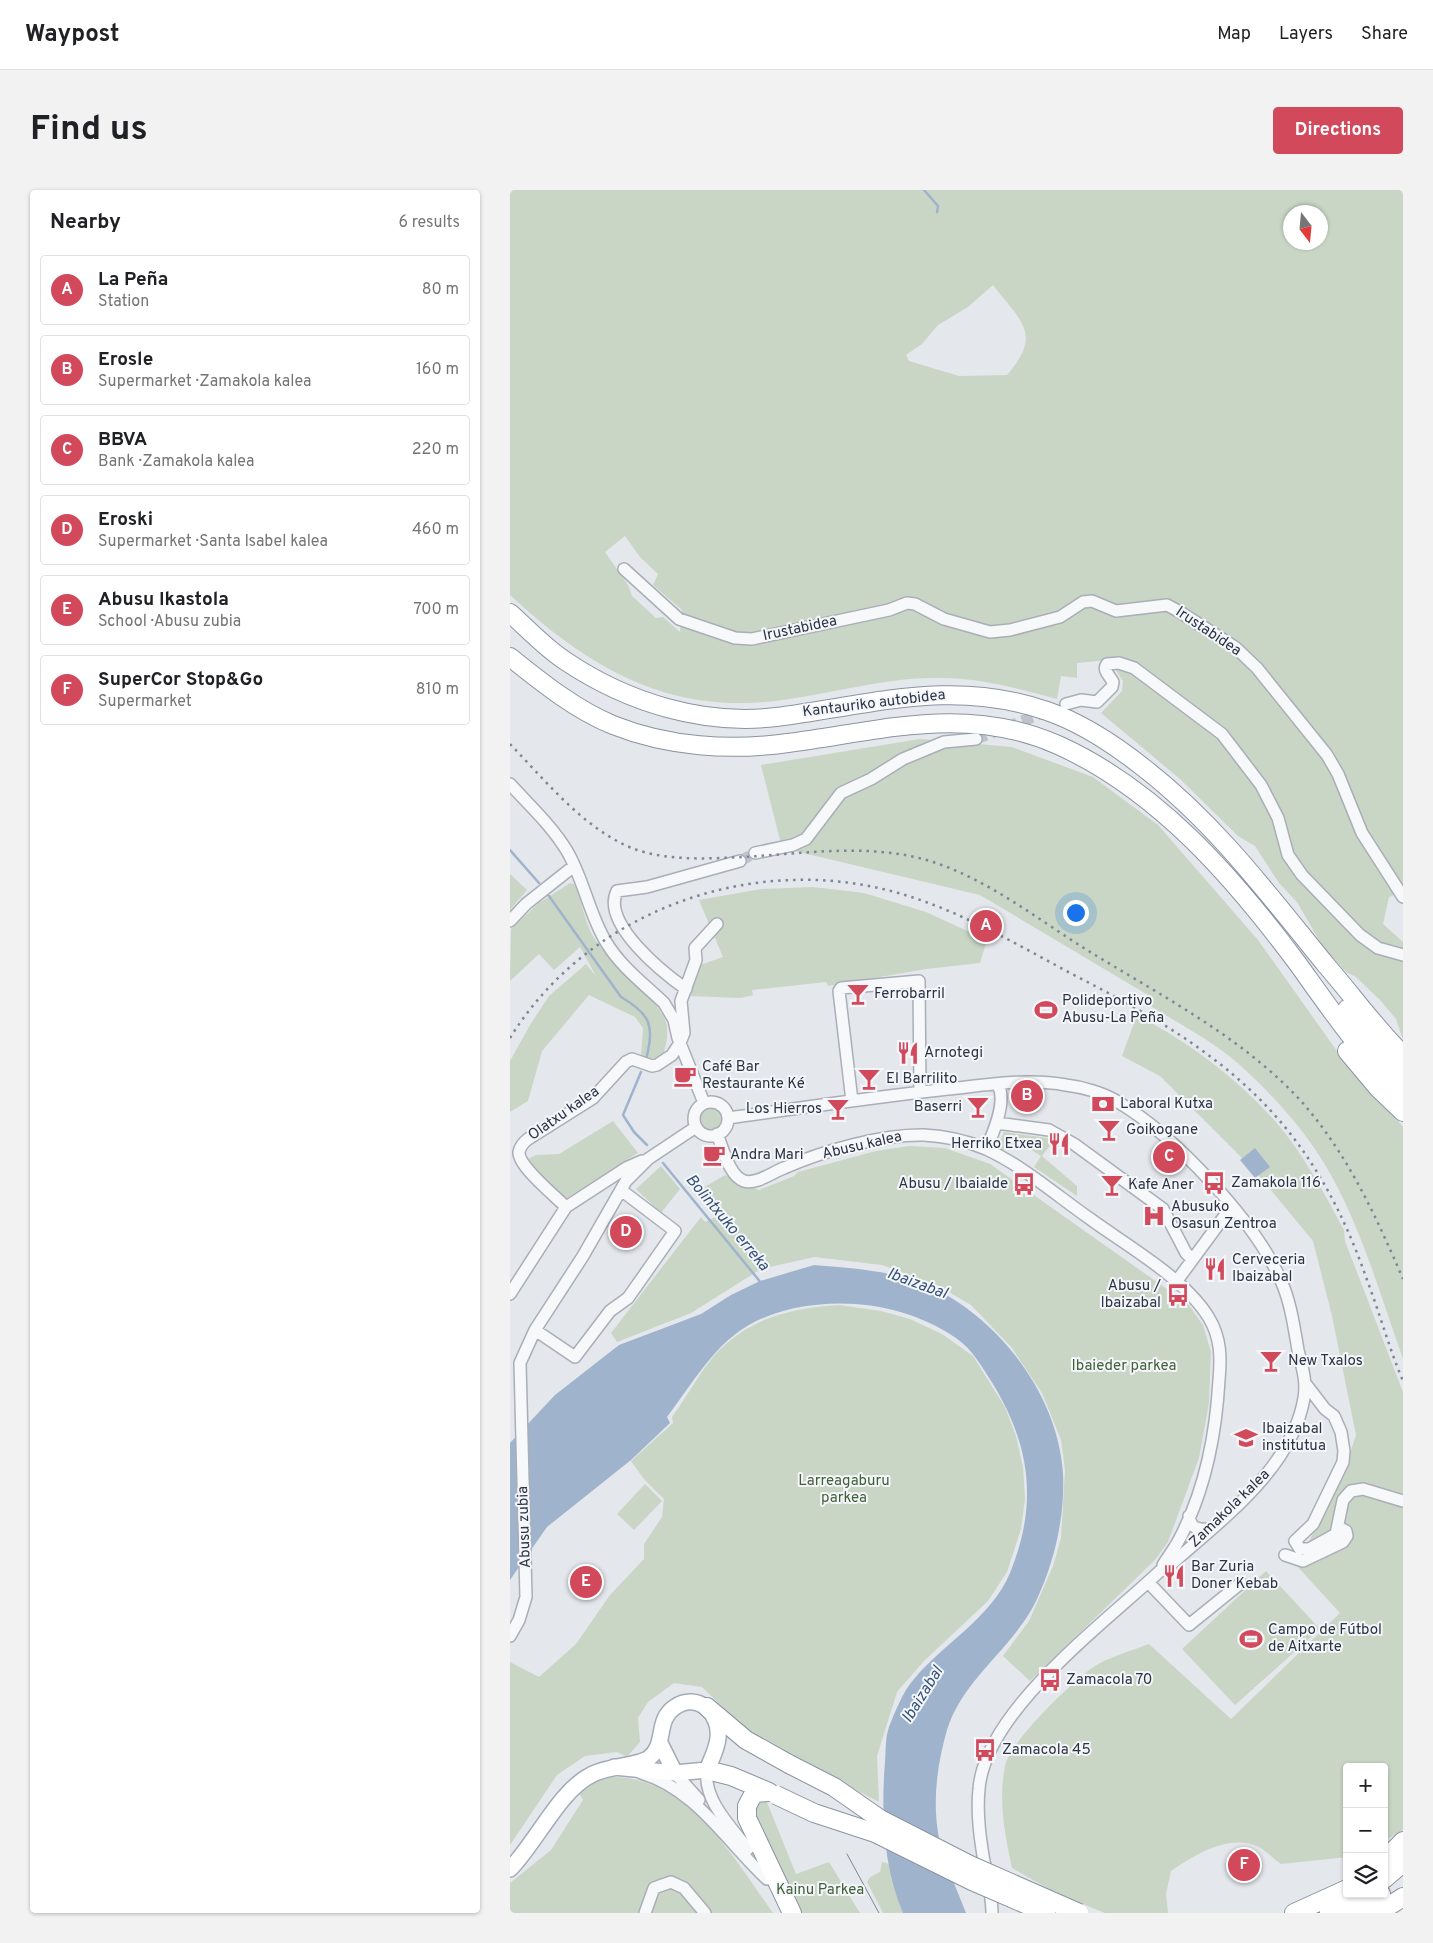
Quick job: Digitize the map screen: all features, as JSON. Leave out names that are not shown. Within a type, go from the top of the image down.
[{"type":"highway","name":"Kantauriko autobidea","points":[[510,613],[572,666],[612,689],[670,709],[727,718],[773,717],[909,696],[950,693],[1006,699],[1049,712],[1097,736],[1126,754],[1164,783],[1225,841],[1299,933]]},
{"type":"highway","name":"Kantauriko autobidea","points":[[510,657],[533,676],[586,712],[613,725],[690,744],[723,747],[762,746],[896,725],[944,723],[980,724],[1018,732],[1056,744],[1118,779],[1186,834],[1236,886],[1279,942]]},
{"type":"highway","points":[[1299,933],[1370,1019],[1403,1055]]},
{"type":"highway","points":[[1299,933],[1318,967],[1354,1018],[1403,1073]]},
{"type":"highway","points":[[1279,942],[1364,1054],[1403,1093]]},
{"type":"highway","points":[[1279,942],[1291,966],[1351,1057],[1378,1088],[1403,1112]]},
{"type":"highway","points":[[707,1707],[746,1740],[781,1783]]},
{"type":"highway","points":[[707,1770],[731,1776],[781,1783],[1079,1913]]},
{"type":"highway","points":[[781,1783],[754,1793],[747,1806],[747,1818],[792,1913]]},
{"type":"highway","points":[[877,1826],[972,1881],[1046,1913]]},
{"type":"highway","points":[[1388,1856],[1403,1841]]},
{"type":"highway","points":[[1388,1876],[1403,1863]]},
{"type":"highway","points":[[1387,1900],[1403,1877]]},
{"type":"highway","points":[[1294,1913],[1343,1891]]},
{"type":"highway","points":[[1351,1913],[1403,1893]]},
{"type":"highway","points":[[1329,1913],[1356,1898]]},
{"type":"main road","points":[[621,1768],[671,1773],[707,1770],[719,1736],[715,1718],[702,1703],[688,1702],[671,1710],[661,1725],[660,1743],[671,1773]]},
{"type":"main road","points":[[510,1869],[576,1786],[591,1774],[621,1768],[650,1758],[660,1743]]},
{"type":"street","name":"Irustabidea","points":[[624,569],[679,619],[735,638],[752,639],[889,610],[907,603],[915,604],[944,619],[990,632],[1010,630],[1060,617],[1083,602],[1092,601],[1116,611],[1167,605],[1236,648],[1277,692],[1333,763],[1362,832],[1403,897]]},
{"type":"street","points":[[1066,704],[1081,700],[1097,702],[1112,687],[1113,682],[1106,670],[1106,666],[1119,663],[1134,668],[1204,719],[1222,734],[1261,785],[1278,818],[1288,855],[1302,875],[1367,941],[1378,948],[1403,955]]},
{"type":"street","points":[[755,853],[793,845],[806,839],[841,793],[870,780],[903,759],[944,742],[976,738]]},
{"type":"street","points":[[510,784],[550,828],[574,866],[605,940],[626,967],[664,1003],[674,1020],[680,1043],[704,1103]]},
{"type":"street","points":[[686,989],[671,978],[627,935],[614,911],[612,900],[616,891],[621,889],[647,887],[740,861]]},
{"type":"street","points":[[510,921],[526,904],[574,866]]},
{"type":"street","points":[[686,1057],[672,1055],[684,1033],[681,1001],[696,960],[695,948],[717,924]]},
{"type":"street","points":[[852,1100],[839,991],[841,988],[919,981],[920,1092]]},
{"type":"street","name":"Olatxu kalea","points":[[566,1207],[523,1164],[519,1154],[522,1146],[528,1138],[593,1098],[626,1062],[632,1059],[652,1066],[665,1061],[672,1055]]},
{"type":"street","name":"Zamakola kalea","points":[[728,1118],[920,1092],[1043,1082],[1068,1085],[1116,1100],[1138,1115],[1196,1166],[1232,1206],[1264,1249],[1290,1303],[1305,1383],[1304,1400],[1286,1448],[1278,1462],[1211,1529],[1167,1568],[1160,1571],[1038,1686],[1010,1718],[992,1747],[981,1776],[979,1797],[982,1850],[996,1913]]},
{"type":"street","points":[[986,1149],[997,1123],[1001,1090],[998,1085]]},
{"type":"street","points":[[704,1103],[720,1104],[728,1118],[725,1128],[717,1134],[707,1135],[696,1127],[694,1116],[699,1106],[704,1103]]},
{"type":"street","points":[[997,1123],[1049,1130],[1068,1140],[1163,1209],[1186,1253],[1192,1259]]},
{"type":"street","points":[[621,1190],[675,1231],[628,1298],[610,1311],[577,1356],[572,1358],[535,1330],[583,1256],[626,1181],[648,1159],[696,1127]]},
{"type":"street","name":"Abusu kalea","points":[[717,1134],[733,1172],[738,1178],[746,1182],[756,1181],[786,1167],[824,1154],[877,1140],[906,1136],[934,1136],[957,1140],[986,1149],[1041,1184],[1188,1292],[1205,1312],[1216,1332],[1221,1349],[1214,1433],[1190,1516],[1182,1535],[1160,1571]]},
{"type":"street","points":[[510,1294],[566,1207],[626,1168],[648,1159]]},
{"type":"street","points":[[1176,1282],[1232,1206]]},
{"type":"street","name":"Abusu zubia","points":[[510,1636],[519,1620],[526,1596],[515,1379],[535,1330]]},
{"type":"street","points":[[1305,1383],[1325,1409],[1334,1416],[1341,1432],[1344,1451],[1343,1462],[1313,1524],[1295,1541],[1297,1546],[1300,1549],[1309,1549],[1333,1536],[1338,1527],[1343,1500],[1351,1490],[1363,1489],[1403,1501]]},
{"type":"street","points":[[1300,1412],[1317,1408],[1325,1409]]},
{"type":"street","points":[[1190,1516],[1192,1526],[1196,1529],[1211,1529]]},
{"type":"street","points":[[1285,1555],[1303,1561],[1343,1542],[1347,1536],[1346,1531],[1338,1527]]},
{"type":"street","points":[[1182,1535],[1192,1536],[1194,1543]]},
{"type":"street","points":[[1148,1582],[1189,1625],[1241,1583]]},
{"type":"street","points":[[621,1768],[646,1774],[699,1808],[767,1879]]},
{"type":"street","points":[[707,1770],[706,1778],[711,1798],[767,1879],[785,1913]]},
{"type":"street","points":[[671,1773],[694,1795],[728,1822]]},
{"type":"street","points":[[645,1913],[654,1888],[671,1882],[684,1888],[705,1913]]},
{"type":"street","name":"Zamakola kalea","points":[[992,1899],[992,1913]]},
{"type":"green space","points":[[510,190],[1403,190],[1403,891],[1389,897],[1383,924],[1403,942],[1403,1040],[1396,1019],[1381,1001],[1356,977],[1346,972],[1323,947],[1297,902],[1279,883],[1255,846],[1238,836],[1180,779],[1101,713],[1122,691],[1123,681],[1109,660],[1077,663],[1077,678],[1061,676],[1057,699],[981,681],[935,678],[887,682],[768,702],[709,701],[677,696],[646,686],[616,673],[588,657],[535,617],[510,595]],"holes":[[[993,285],[1019,319],[1024,328],[1026,338],[1018,361],[1007,375],[959,376],[909,361],[906,355],[922,344],[938,325],[968,307]],[[625,536],[640,557],[658,574],[653,585],[682,610],[680,632],[663,617],[656,618],[632,596],[628,585],[605,552]]]},
{"type":"green space","points":[[920,739],[1012,747],[1093,777],[1158,825],[1258,940],[1337,1051],[1403,1127],[1403,1359],[1362,1242],[1331,1175],[1302,1131],[1267,1091],[1242,1067],[1207,1041],[1144,1002],[1148,995],[980,895],[782,848],[761,765]]},
{"type":"green space","points":[[510,874],[527,890],[510,910]]},
{"type":"green space","points":[[570,883],[574,884],[577,890],[587,923],[596,941],[657,1006],[664,1017],[667,1027],[666,1046],[662,1057],[652,1061],[641,1056],[643,1028],[635,1017],[589,995],[542,1051],[528,1101],[510,1112],[510,1061],[530,1025],[549,996],[586,964],[596,976],[580,947],[554,970],[539,954],[510,981],[511,929],[539,903]]},
{"type":"green space","points":[[813,887],[864,893],[926,912],[987,940],[980,963],[926,969],[828,986],[826,982],[752,990],[753,995],[741,998],[690,996],[700,965],[723,957],[699,900],[761,889]]},
{"type":"green space","points":[[1137,1015],[1175,1037],[1228,1075],[1275,1121],[1295,1146],[1344,1230],[1345,1241],[1403,1392],[1403,1830],[1388,1839],[1388,1763],[1343,1763],[1343,1857],[1281,1864],[1259,1847],[1248,1843],[1224,1844],[1201,1853],[1171,1871],[1166,1894],[1168,1913],[1105,1913],[1056,1893],[1012,1868],[1002,1805],[1005,1766],[1018,1742],[1029,1728],[1056,1699],[1082,1676],[1105,1661],[1149,1644],[1231,1719],[1340,1613],[1297,1566],[1345,1468],[1356,1435],[1332,1316],[1313,1241],[1256,1172],[1160,1076],[1122,1056]]},
{"type":"green space","points":[[711,1109],[718,1112],[721,1119],[718,1126],[711,1129],[704,1126],[701,1119],[704,1112]]},
{"type":"green space","points":[[613,1121],[638,1153],[565,1199],[526,1160],[536,1155],[559,1154]]},
{"type":"green space","points":[[1004,1132],[1055,1139],[1042,1156],[1077,1186],[1077,1196],[1034,1167],[1041,1156],[1016,1140],[1009,1150],[1001,1150],[999,1144]]},
{"type":"green space","name":"Ibaieder parkea","points":[[909,1146],[945,1148],[990,1164],[1188,1304],[1203,1325],[1211,1352],[1209,1403],[1199,1458],[1168,1542],[1155,1560],[1030,1681],[1003,1656],[1029,1621],[1053,1566],[1061,1538],[1065,1470],[1061,1440],[1042,1393],[1012,1348],[971,1305],[937,1285],[882,1265],[814,1257],[761,1269],[691,1313],[617,1342],[611,1333],[701,1217],[705,1222],[715,1217],[698,1191],[725,1175],[759,1190],[794,1176],[798,1172],[876,1151]]},
{"type":"green space","points":[[661,1166],[680,1189],[661,1213],[636,1189]]},
{"type":"green space","name":"Larreagaburu parkea","points":[[839,1305],[881,1311],[910,1319],[942,1334],[973,1356],[1005,1407],[1016,1436],[1023,1467],[1025,1499],[1021,1529],[1007,1572],[988,1601],[924,1661],[897,1692],[877,1756],[879,1802],[760,1740],[702,1687],[674,1683],[648,1702],[638,1718],[640,1742],[627,1757],[617,1752],[585,1756],[557,1775],[510,1845],[510,1662],[539,1677],[576,1644],[610,1595],[644,1559],[644,1544],[662,1517],[664,1499],[643,1478],[631,1461],[673,1423],[672,1417],[713,1357],[740,1333],[770,1318],[786,1313]]},
{"type":"green space","points":[[645,1484],[662,1501],[634,1530],[617,1514]]},
{"type":"green space","name":"Campo de Fútbol de Aitxarte","points":[[1266,1571],[1320,1629],[1235,1705],[1182,1649]]},
{"type":"green space","points":[[613,1777],[640,1781],[665,1791],[687,1806],[725,1846],[773,1913],[510,1913],[510,1883],[551,1850],[583,1800],[579,1793],[595,1782]]},
{"type":"green space","name":"Kainu Parkea","points":[[764,1795],[796,1874],[829,1862],[860,1913],[795,1913],[752,1821],[753,1802]]},
{"type":"green space","points":[[882,1862],[889,1864],[903,1913],[883,1913],[867,1882],[870,1877],[880,1872]]},
{"type":"water","points":[[1255,1148],[1270,1167],[1255,1178],[1240,1160]]},
{"type":"water","name":"Ibaizabal","points":[[814,1265],[873,1271],[902,1277],[929,1286],[955,1300],[979,1318],[1001,1339],[1020,1362],[1037,1388],[1050,1415],[1059,1444],[1063,1473],[1062,1505],[1058,1538],[1049,1569],[1037,1599],[1027,1616],[977,1678],[955,1711],[947,1730],[941,1757],[936,1797],[939,1838],[947,1866],[966,1913],[903,1913],[896,1895],[887,1858],[883,1800],[887,1736],[891,1721],[903,1696],[910,1684],[926,1666],[979,1617],[1002,1589],[1019,1548],[1024,1523],[1027,1499],[1026,1476],[1016,1430],[1006,1407],[985,1371],[972,1353],[956,1338],[919,1318],[878,1307],[858,1304],[816,1305],[795,1308],[771,1315],[751,1324],[734,1335],[707,1363],[667,1417],[670,1423],[631,1460],[547,1527],[510,1580],[510,1443],[555,1395],[619,1345],[701,1314],[731,1295],[760,1281]]},
{"type":"waterway","points":[[924,190],[938,206],[937,212]]},
{"type":"waterway","points":[[510,850],[539,883]]},
{"type":"waterway","name":"Bolintxuko erreka","points":[[549,896],[621,997],[631,1003],[645,1016],[650,1030],[646,1060]]},
{"type":"waterway","name":"Bolintxuko erreka","points":[[641,1072],[623,1115],[634,1132],[647,1145]]},
{"type":"waterway","name":"Bolintxuko erreka","points":[[663,1163],[762,1284]]},
{"type":"tunnel","points":[[976,739],[1048,711]]},
{"type":"tunnel","points":[[740,861],[755,853]]},
{"type":"tram line","points":[[847,1854],[879,1913]]},
{"type":"railway","points":[[510,744],[560,797],[587,821],[617,841],[646,853],[678,858],[743,857],[826,851],[868,851],[910,856],[934,862],[957,871],[1024,908],[1087,950],[1199,1018],[1227,1037],[1278,1078],[1301,1101],[1333,1142],[1371,1209],[1403,1279]]},
{"type":"railway","points":[[510,1038],[544,992],[586,954],[632,923],[684,901],[738,886],[794,880],[850,883],[905,895],[927,902],[990,930],[1156,1020],[1208,1055],[1257,1096],[1279,1120],[1307,1156],[1331,1196],[1359,1258],[1403,1381]]},
{"type":"place","name":"La Peña","points":[[986,926]]},
{"type":"place","name":"Ferrobarril","points":[[858,994]]},
{"type":"place","name":"Polideportivo Abusu-La Peña","points":[[1046,1010]]},
{"type":"place","name":"Arnotegi","points":[[908,1053]]},
{"type":"place","name":"Café Bar Restaurante Ké","points":[[685,1076]]},
{"type":"place","name":"El Barrilito","points":[[869,1079]]},
{"type":"place","name":"Erosle","points":[[1027,1096]]},
{"type":"place","name":"Laboral Kutxa","points":[[1103,1104]]},
{"type":"place","name":"Baserri","points":[[978,1107]]},
{"type":"place","name":"Los Hierros","points":[[838,1109]]},
{"type":"place","name":"Goikogane","points":[[1109,1130]]},
{"type":"place","name":"Herriko Etxea","points":[[1059,1144]]},
{"type":"place","name":"Andra Mari","points":[[714,1155]]},
{"type":"place","name":"BBVA","points":[[1169,1157]]},
{"type":"place","name":"Zamakola 116","points":[[1214,1183]]},
{"type":"place","name":"Abusu / Ibaialde","points":[[1024,1184]]},
{"type":"place","name":"Kafe Aner","points":[[1112,1185]]},
{"type":"place","name":"Abusuko Osasun Zentroa","points":[[1154,1216]]},
{"type":"place","name":"Eroski","points":[[626,1232]]},
{"type":"place","name":"Cerveceria Ibaizabal","points":[[1215,1269]]},
{"type":"place","name":"Abusu / Ibaizabal","points":[[1178,1295]]},
{"type":"place","name":"New Txalos","points":[[1271,1361]]},
{"type":"place","name":"Ibaizabal institutua","points":[[1246,1438]]},
{"type":"place","name":"Bar Zuria Doner Kebab","points":[[1174,1576]]},
{"type":"place","name":"Abusu Ikastola","points":[[586,1582]]},
{"type":"place","name":"Campo de Fútbol de Aitxarte","points":[[1251,1639]]},
{"type":"place","name":"Zamacola 70","points":[[1050,1680]]},
{"type":"place","name":"Zamacola 45","points":[[985,1750]]},
{"type":"place","name":"SuperCor Stop&Go","points":[[1244,1865]]}]
